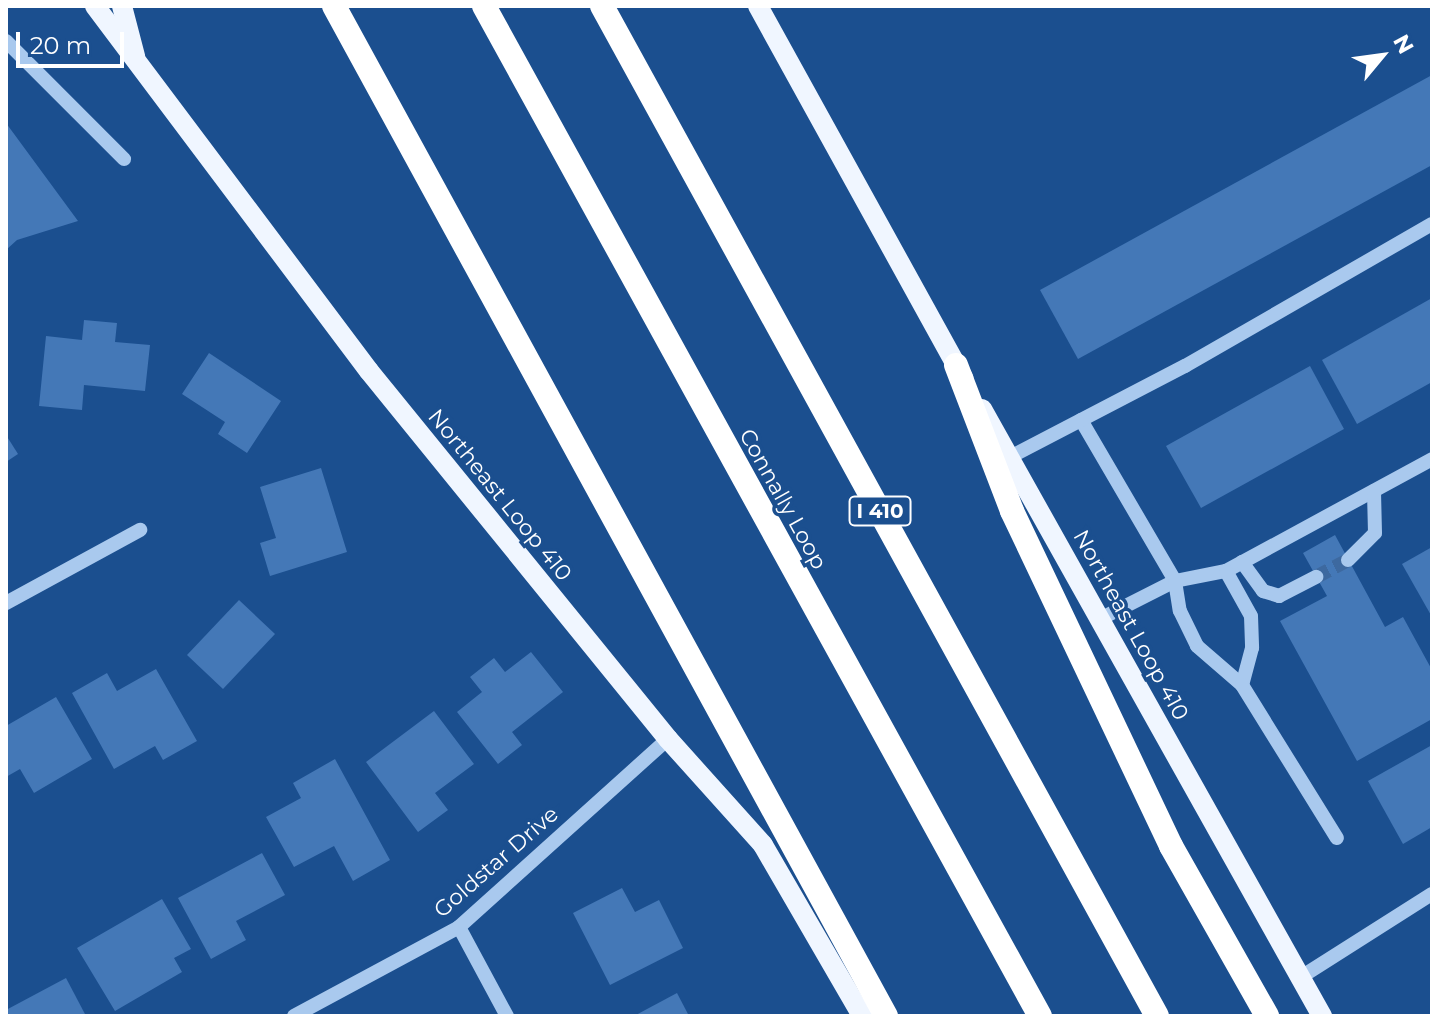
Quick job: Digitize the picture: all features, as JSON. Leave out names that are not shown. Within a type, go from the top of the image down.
[{"type":"highway","points":[[334,6],[886,1016]]},
{"type":"highway","name":"Connally Loop","points":[[484,6],[1040,1016]]},
{"type":"highway","name":"I 410","points":[[602,6],[1157,1016]]},
{"type":"highway","points":[[956,365],[1012,511],[1171,846],[1267,1016]]},
{"type":"main road","name":"Northeast Loop 410","points":[[95,6],[138,70],[369,371],[668,739],[763,845],[862,1016]]},
{"type":"main road","points":[[122,6],[138,70]]},
{"type":"main road","name":"Northeast Loop 410","points":[[758,6],[1322,1016]]},
{"type":"street","points":[[6,41],[124,159]]},
{"type":"street","points":[[1010,457],[1432,224]]},
{"type":"street","points":[[1081,420],[1175,581],[1180,611],[1197,646],[1242,685],[1337,838]]},
{"type":"street","points":[[1100,619],[1175,581],[1226,571],[1432,459]]},
{"type":"street","points":[[1348,560],[1375,533],[1374,491]]},
{"type":"street","points":[[6,603],[140,530]]},
{"type":"street","points":[[1242,562],[1263,591],[1279,596],[1316,577]]},
{"type":"street","points":[[1226,571],[1251,616],[1252,648],[1242,685]]},
{"type":"street","name":"Goldstar Drive","points":[[294,1016],[459,927],[668,739]]},
{"type":"street","points":[[1301,977],[1432,894]]},
{"type":"street","points":[[459,927],[507,1016]]},
{"type":"building","points":[[1432,75],[1432,165],[1078,359],[1040,290]]},
{"type":"building","points":[[6,123],[78,221],[17,240],[6,250]]},
{"type":"building","points":[[1432,298],[1432,382],[1357,424],[1322,360]]},
{"type":"building","points":[[84,320],[117,323],[115,342],[150,345],[145,391],[84,385],[82,410],[39,406],[46,336],[82,340]]},
{"type":"building","points":[[209,353],[281,401],[247,453],[218,434],[225,422],[182,394]]},
{"type":"building","points":[[1310,366],[1344,429],[1201,508],[1166,446]]},
{"type":"building","points":[[6,435],[18,454],[6,462]]},
{"type":"building","points":[[321,468],[347,552],[270,576],[260,543],[276,538],[260,487]]},
{"type":"building","points":[[1335,535],[1385,627],[1403,617],[1432,670],[1432,719],[1357,761],[1280,621],[1327,596],[1303,553]]},
{"type":"building","points":[[1432,547],[1432,617],[1402,564]]},
{"type":"building","points":[[239,600],[275,634],[223,689],[187,655]]},
{"type":"building","points":[[531,652],[563,692],[512,732],[522,745],[498,764],[457,712],[482,692],[470,677],[494,658],[505,672]]},
{"type":"building","points":[[156,669],[197,741],[163,760],[155,746],[114,769],[72,693],[107,673],[117,691]]},
{"type":"building","points":[[56,697],[92,759],[34,793],[20,769],[6,777],[6,726]]},
{"type":"building","points":[[434,711],[474,764],[435,793],[448,810],[418,832],[366,762]]},
{"type":"building","points":[[1432,745],[1432,827],[1403,844],[1368,781]]},
{"type":"building","points":[[335,759],[390,860],[353,881],[334,846],[294,867],[266,817],[301,798],[293,783]]},
{"type":"building","points":[[262,853],[285,895],[236,921],[246,940],[211,959],[178,898]]},
{"type":"building","points":[[622,888],[635,912],[659,900],[683,948],[610,985],[573,913]]},
{"type":"building","points":[[162,899],[191,949],[174,958],[182,972],[115,1011],[77,948]]},
{"type":"building","points":[[66,978],[86,1016],[6,1016],[6,1010]]},
{"type":"building","points":[[677,993],[689,1016],[634,1016]]},
{"type":"tunnel","points":[[1316,577],[1348,560]]}]
